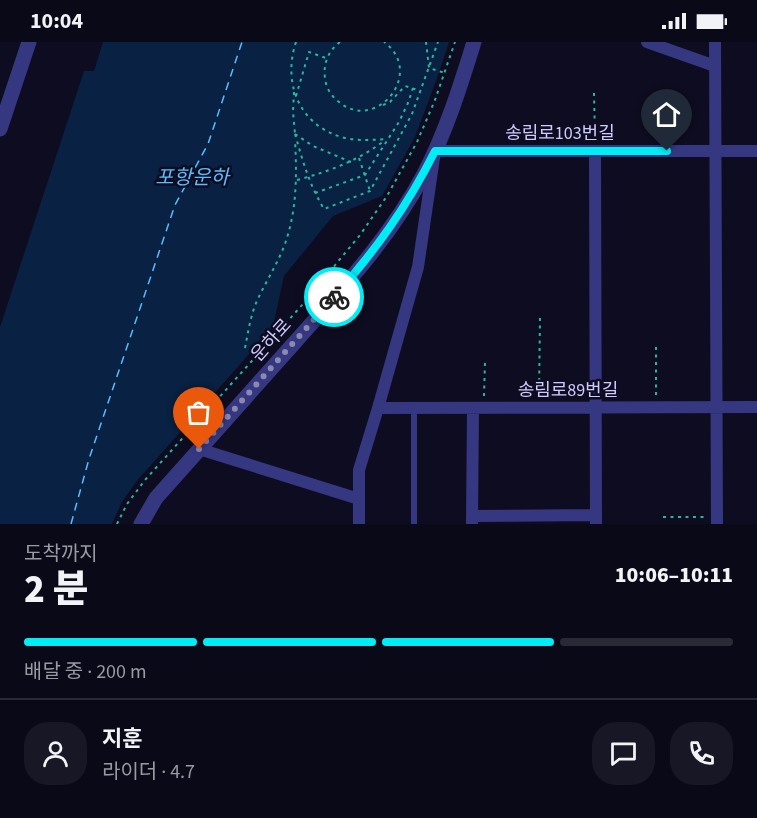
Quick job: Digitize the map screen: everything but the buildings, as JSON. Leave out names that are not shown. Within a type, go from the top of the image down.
[{"type":"street","points":[[1,123],[29,42]]},
{"type":"street","name":"운하로","points":[[141,524],[156,498],[324,310],[379,244],[412,194],[435,151],[450,115],[474,42]]},
{"type":"street","points":[[647,42],[715,66]]},
{"type":"street","points":[[715,42],[717,520]]},
{"type":"street","points":[[359,524],[359,470],[418,267],[435,151]]},
{"type":"street","name":"송림로103번길","points":[[435,151],[757,151]]},
{"type":"street","points":[[478,408],[472,520],[596,520],[595,151]]},
{"type":"street","name":"송림로89번길","points":[[378,408],[757,407]]},
{"type":"street","points":[[199,449],[359,499]]},
{"type":"lane","points":[[414,408],[414,524]]},
{"type":"path","points":[[296,42],[290,76],[295,94],[310,119],[326,131],[343,138],[387,139]]},
{"type":"path","points":[[340,42],[333,47],[324,71],[331,95],[341,104],[353,109],[366,110],[390,102],[405,86],[421,91]]},
{"type":"path","points":[[377,107],[388,101],[400,80],[400,68],[396,56],[384,42]]},
{"type":"path","points":[[426,42],[429,68]]},
{"type":"path","points":[[295,134],[314,193],[324,209],[370,191],[412,114],[438,42]]},
{"type":"path","points":[[117,524],[127,504],[145,480],[303,304],[360,235],[387,196],[417,142],[435,100],[455,42]]},
{"type":"path","points":[[245,348],[256,304],[290,231],[294,213],[297,180],[293,112],[295,94],[309,52],[327,58]]},
{"type":"path","points":[[429,68],[445,73]]},
{"type":"path","points":[[314,193],[365,175],[399,122],[413,88]]},
{"type":"path","points":[[594,93],[595,151]]},
{"type":"path","points":[[295,134],[313,146],[351,162]]},
{"type":"path","points":[[297,180],[333,170],[351,162],[370,152],[387,139]]},
{"type":"path","points":[[359,158],[370,191]]},
{"type":"path","points":[[539,408],[540,317]]},
{"type":"path","points":[[656,347],[656,407]]},
{"type":"path","points":[[478,408],[485,361]]},
{"type":"path","points":[[663,517],[717,520]]},
{"type":"water","name":"포항운하","points":[[103,42],[449,42],[415,137],[382,196],[333,216],[284,276],[273,327],[136,482],[122,502],[112,524],[0,524],[0,327],[84,71],[94,71]]},
{"type":"ferry route","points":[[71,524],[89,459],[175,205],[208,144],[242,42]]},
{"type":"way so far","points":[[199,449],[334,297]]},
{"type":"route","points":[[334,297],[379,244],[412,194],[435,151],[667,151]]}]
